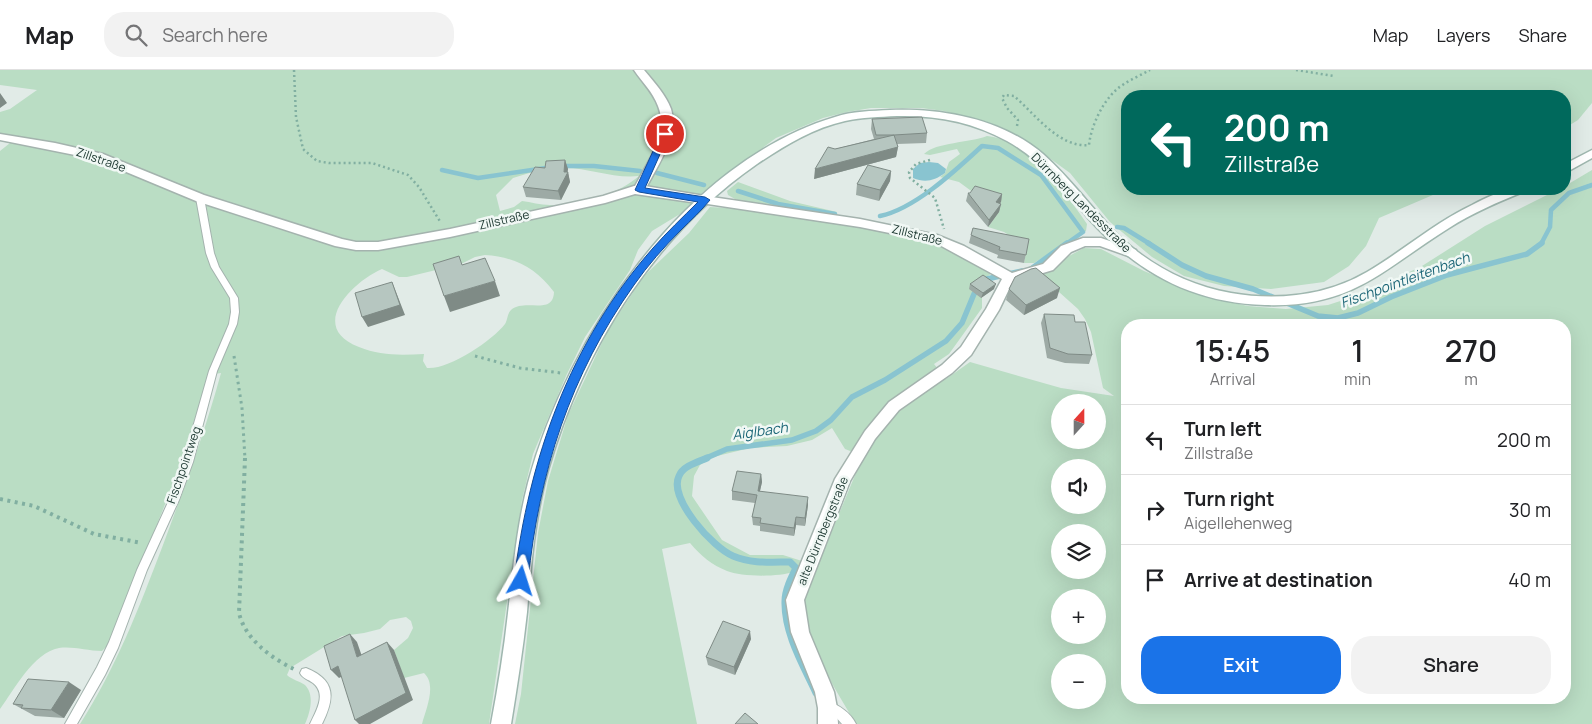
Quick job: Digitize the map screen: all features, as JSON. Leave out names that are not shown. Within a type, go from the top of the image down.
[{"type":"street","points":[[639,70],[662,102],[667,115],[667,124],[662,143],[639,190]]},
{"type":"street","name":"Dürrnberg Landesstraße","points":[[501,724],[508,690],[526,533],[536,485],[553,429],[576,374],[592,342],[630,282],[656,249],[705,200],[734,176],[790,139],[838,120],[859,115],[906,112],[933,114],[978,124],[1010,139],[1040,158],[1112,237],[1131,254],[1153,269],[1172,279],[1221,295],[1251,300],[1275,301],[1321,296],[1344,290],[1366,279],[1464,213],[1505,195]]},
{"type":"street","name":"Zillstraße","points":[[0,137],[55,146],[99,156],[200,198],[340,243],[356,246],[378,246],[450,232],[639,190],[860,223],[918,234],[946,242],[1006,275]]},
{"type":"street","points":[[1571,166],[1591,154]]},
{"type":"street","points":[[1092,241],[1101,234],[1098,220]]},
{"type":"street","points":[[1006,275],[1048,268],[1066,249],[1082,242],[1092,241],[1109,244],[1131,254]]},
{"type":"street","name":"alte Dürrnbergstraße","points":[[828,724],[825,690],[803,640],[797,619],[796,600],[843,479],[870,435],[894,406],[947,369],[966,351],[992,310],[1006,275]]},
{"type":"lane","name":"Fischpointweg","points":[[71,724],[108,658],[182,478],[213,371],[233,324],[235,312],[234,298],[215,267],[210,253],[200,198]]},
{"type":"lane","points":[[306,673],[322,682],[325,688],[326,696],[323,709],[316,724]]},
{"type":"lane","points":[[828,707],[838,711],[850,724]]},
{"type":"path","points":[[294,70],[296,117],[303,149],[317,161],[328,163],[372,163],[408,175],[419,187],[450,232]]},
{"type":"path","points":[[1010,139],[1016,134],[1018,120],[1007,108],[1002,98],[1004,95],[1014,96],[1062,139],[1076,146],[1084,146],[1091,141],[1090,134],[1104,105],[1118,89],[1150,70]]},
{"type":"path","points":[[1296,70],[1334,76]]},
{"type":"path","points":[[930,160],[916,164],[909,172],[910,178],[935,198],[939,217],[946,232]]},
{"type":"path","points":[[233,352],[239,383],[246,460],[240,567],[240,615],[244,626],[252,637],[271,656],[284,664],[306,673]]},
{"type":"path","points":[[475,356],[520,368],[576,374]]},
{"type":"path","points":[[0,499],[34,506],[94,534],[153,545]]},
{"type":"green space","points":[[0,70],[635,70],[648,87],[658,105],[662,124],[657,144],[641,175],[652,174],[668,138],[658,88],[644,70],[1592,70],[1592,103],[1578,120],[1571,124],[1571,90],[1121,90],[1121,195],[1433,195],[1379,218],[1366,246],[1349,266],[1324,282],[1271,289],[1224,286],[1184,276],[1152,257],[1110,222],[1070,173],[1023,139],[987,122],[944,111],[921,108],[871,108],[823,118],[776,138],[703,192],[680,214],[652,231],[638,250],[630,270],[585,337],[566,376],[533,454],[522,500],[489,724],[422,724],[430,690],[428,678],[424,673],[404,678],[394,650],[408,638],[413,628],[411,621],[406,617],[390,620],[380,629],[342,636],[290,668],[287,675],[305,685],[310,694],[309,715],[305,724],[80,724],[116,659],[145,592],[194,460],[221,373],[208,375],[181,464],[110,643],[102,651],[59,648],[50,651],[25,673],[0,709],[0,151],[10,143],[0,141],[0,112],[10,109],[37,90],[0,85]],"holes":[[[571,168],[620,176],[639,176],[609,194],[597,198],[560,205],[543,205],[522,201],[514,207],[500,211],[496,195],[513,178],[536,171]],[[485,255],[496,256],[524,265],[540,276],[554,292],[552,299],[544,305],[523,306],[511,310],[505,324],[499,331],[469,353],[446,364],[427,368],[423,361],[424,354],[391,354],[367,350],[344,338],[336,328],[336,317],[340,305],[348,294],[370,275],[382,269],[399,277],[407,277],[461,264],[475,257]]]},
{"type":"green space","points":[[987,136],[1001,139],[1015,147],[1043,170],[1057,184],[1079,212],[1087,224],[1086,231],[1034,263],[1024,263],[1027,247],[1004,232],[988,227],[999,212],[1001,199],[974,193],[959,182],[940,177],[945,173],[949,162],[960,154],[957,149],[930,155],[924,154],[937,147]]},
{"type":"green space","points":[[1592,170],[1592,724],[856,724],[830,679],[815,648],[809,632],[804,598],[863,456],[845,449],[832,428],[812,440],[787,446],[750,448],[713,457],[700,465],[694,476],[692,496],[722,540],[750,555],[783,555],[802,561],[798,569],[793,572],[760,576],[733,573],[716,566],[690,543],[662,549],[697,724],[515,724],[521,694],[538,533],[548,481],[568,415],[608,330],[644,276],[689,233],[710,207],[854,224],[933,240],[993,272],[982,281],[982,308],[949,354],[934,364],[946,379],[970,362],[1061,388],[1101,394],[1051,394],[1051,449],[1106,449],[1106,395],[1114,396],[1103,388],[1091,332],[1078,309],[1040,275],[1084,248],[1101,249],[1144,271],[1207,297],[1248,306],[1286,309],[1328,305],[1365,293],[1422,266],[1485,226],[1547,195],[1571,195],[1571,182]]},
{"type":"green space","points":[[738,182],[790,201],[837,212],[834,216],[742,203],[728,195],[727,191]]},
{"type":"water","points":[[920,163],[938,163],[946,169],[945,173],[929,180],[913,178],[913,169]]},
{"type":"building","points":[[922,117],[927,133],[876,135],[872,119]]},
{"type":"building","points":[[894,135],[898,147],[815,169],[828,147],[835,149]]},
{"type":"building","points":[[565,160],[564,172],[568,172],[558,191],[523,187],[535,167],[545,168],[546,161]]},
{"type":"building","points":[[868,165],[891,171],[880,190],[857,184]]},
{"type":"building","points":[[975,186],[1002,194],[996,202],[1001,204],[989,220],[968,193]]},
{"type":"building","points":[[973,228],[1029,239],[1026,255],[999,250],[1000,247],[971,235]]},
{"type":"building","points":[[459,256],[462,265],[485,258],[495,281],[444,296],[433,264]]},
{"type":"building","points":[[1036,268],[1060,288],[1026,305],[1009,289],[1015,277]]},
{"type":"building","points":[[983,275],[996,284],[983,293],[970,284]]},
{"type":"building","points":[[392,282],[400,305],[362,317],[355,293]]},
{"type":"building","points":[[1044,314],[1074,315],[1075,322],[1085,322],[1092,355],[1068,354],[1050,348]]},
{"type":"building","points":[[737,471],[761,474],[758,491],[808,497],[805,518],[796,517],[794,528],[760,523],[761,518],[752,517],[757,495],[732,491]]},
{"type":"building","points":[[723,621],[750,631],[734,667],[706,657]]},
{"type":"building","points":[[350,634],[357,657],[387,642],[406,693],[355,720],[338,666],[331,670],[324,646]]},
{"type":"building","points":[[28,679],[69,682],[51,710],[21,708],[23,705],[13,704]]},
{"type":"building","points":[[745,713],[758,724],[735,724]]},
{"type":"waterway","name":"Fischpointleitenbach","points":[[880,216],[893,212],[921,197],[948,177],[982,146],[998,148],[1041,175],[1083,232],[1066,244]]},
{"type":"waterway","name":"Fischpointleitenbach","points":[[442,170],[478,178],[559,166],[594,166],[640,171]]},
{"type":"waterway","name":"Fischpointleitenbach","points":[[657,173],[704,185]]},
{"type":"waterway","name":"Fischpointleitenbach","points":[[1571,192],[1592,185]]},
{"type":"waterway","name":"Fischpointleitenbach","points":[[738,191],[778,204],[835,214]]},
{"type":"waterway","name":"Fischpointleitenbach","points":[[1541,244],[1550,227],[1551,210],[1567,195]]},
{"type":"waterway","name":"Fischpointleitenbach","points":[[1117,227],[1124,228],[1150,244]]},
{"type":"waterway","name":"Aiglbach","points":[[1031,269],[1067,243]]},
{"type":"waterway","name":"Fischpointleitenbach","points":[[1148,243],[1182,265],[1206,276],[1253,289],[1318,316],[1338,318],[1358,313],[1391,297],[1447,275],[1527,254],[1541,244]]},
{"type":"waterway","name":"Aiglbach","points":[[704,459],[727,449],[792,440],[816,431],[831,420],[852,397],[885,380],[946,341],[962,323],[974,294],[987,279],[1022,271]]},
{"type":"waterway","name":"Aiglbach","points":[[707,458],[691,465],[681,473],[677,485],[680,497],[694,521],[724,551],[740,559],[762,562],[790,562],[796,568],[786,593],[786,613],[795,648],[816,693]]},
{"type":"route","points":[[521,581],[526,533],[539,476],[553,429],[572,383],[592,342],[630,282],[656,249],[705,200],[639,190],[665,134]]}]
